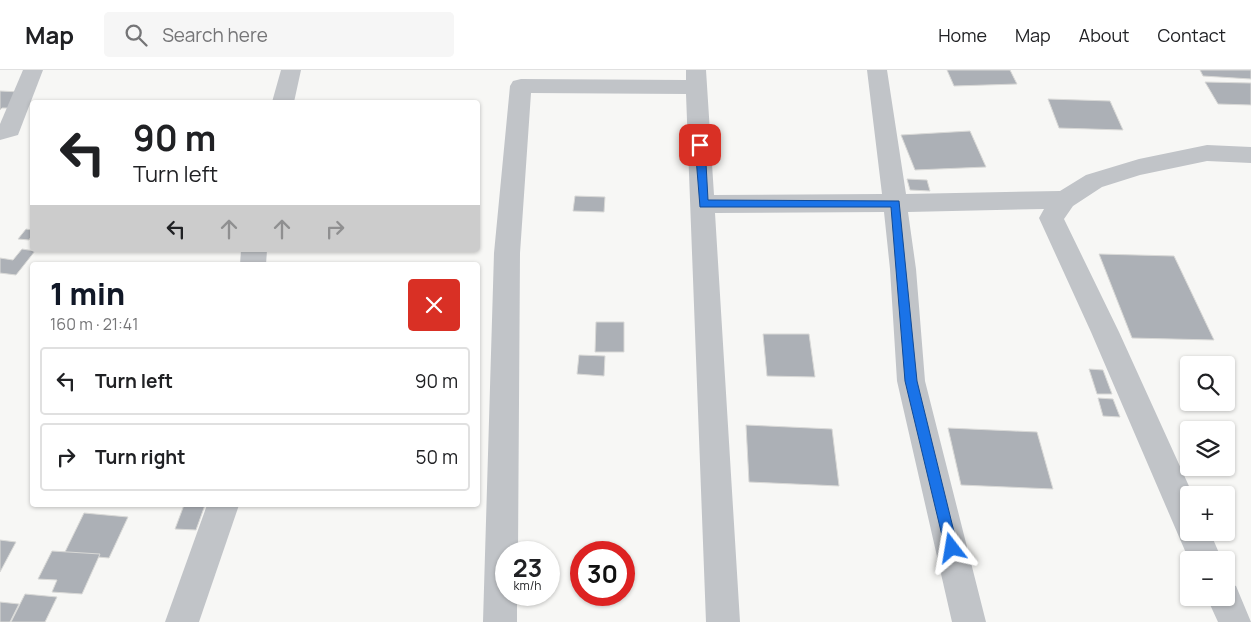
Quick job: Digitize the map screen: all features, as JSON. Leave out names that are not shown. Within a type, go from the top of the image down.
[{"type":"street","points":[[0,132],[10,130],[33,70]]},
{"type":"street","points":[[284,100],[291,70]]},
{"type":"street","points":[[877,70],[896,203],[911,381],[969,622]]},
{"type":"street","points":[[500,622],[507,253],[521,86],[696,78],[723,622]]},
{"type":"street","points":[[1180,503],[1105,332],[1051,218],[1065,200],[1094,181],[1139,167],[1207,153],[1251,155]]},
{"type":"street","points":[[703,204],[1065,200]]},
{"type":"street","points":[[182,622],[222,507]]},
{"type":"street","points":[[1228,606],[1235,622]]},
{"type":"building","points":[[947,70],[1010,70],[1017,84],[954,86]]},
{"type":"building","points":[[1200,70],[1251,70],[1251,79],[1203,76]]},
{"type":"building","points":[[1205,82],[1251,83],[1251,105],[1218,104]]},
{"type":"building","points":[[0,91],[21,92],[9,108],[2,108],[0,110]]},
{"type":"building","points":[[1048,99],[1110,101],[1123,130],[1059,128]]},
{"type":"building","points":[[970,131],[986,167],[915,170],[901,135]]},
{"type":"building","points":[[907,179],[927,180],[930,191],[910,190]]},
{"type":"building","points":[[575,196],[605,197],[604,212],[573,211]]},
{"type":"building","points":[[26,229],[30,230],[29,240],[18,239]]},
{"type":"building","points":[[22,249],[34,252],[16,275],[0,273],[0,258],[13,260]]},
{"type":"building","points":[[1099,254],[1174,256],[1214,340],[1132,338]]},
{"type":"building","points":[[596,322],[624,322],[624,352],[595,352]]},
{"type":"building","points":[[763,334],[809,334],[815,377],[767,376]]},
{"type":"building","points":[[579,355],[605,356],[604,376],[577,374]]},
{"type":"building","points":[[1089,369],[1103,370],[1112,394],[1097,394]]},
{"type":"building","points":[[1098,398],[1113,399],[1120,417],[1103,416]]},
{"type":"building","points":[[746,425],[832,429],[839,486],[749,482]]},
{"type":"building","points":[[948,428],[1037,432],[1053,489],[961,485]]},
{"type":"building","points":[[183,507],[204,507],[196,530],[175,529]]},
{"type":"building","points":[[84,513],[128,517],[109,558],[64,554]]},
{"type":"building","points":[[0,540],[16,542],[0,572]]},
{"type":"building","points":[[52,551],[100,554],[82,594],[52,592],[57,580],[38,579]]},
{"type":"building","points":[[25,594],[57,597],[45,622],[11,622]]},
{"type":"building","points":[[0,602],[19,604],[10,622],[0,622]]},
{"type":"route","points":[[700,145],[703,204],[896,203],[911,381],[952,548]]}]
